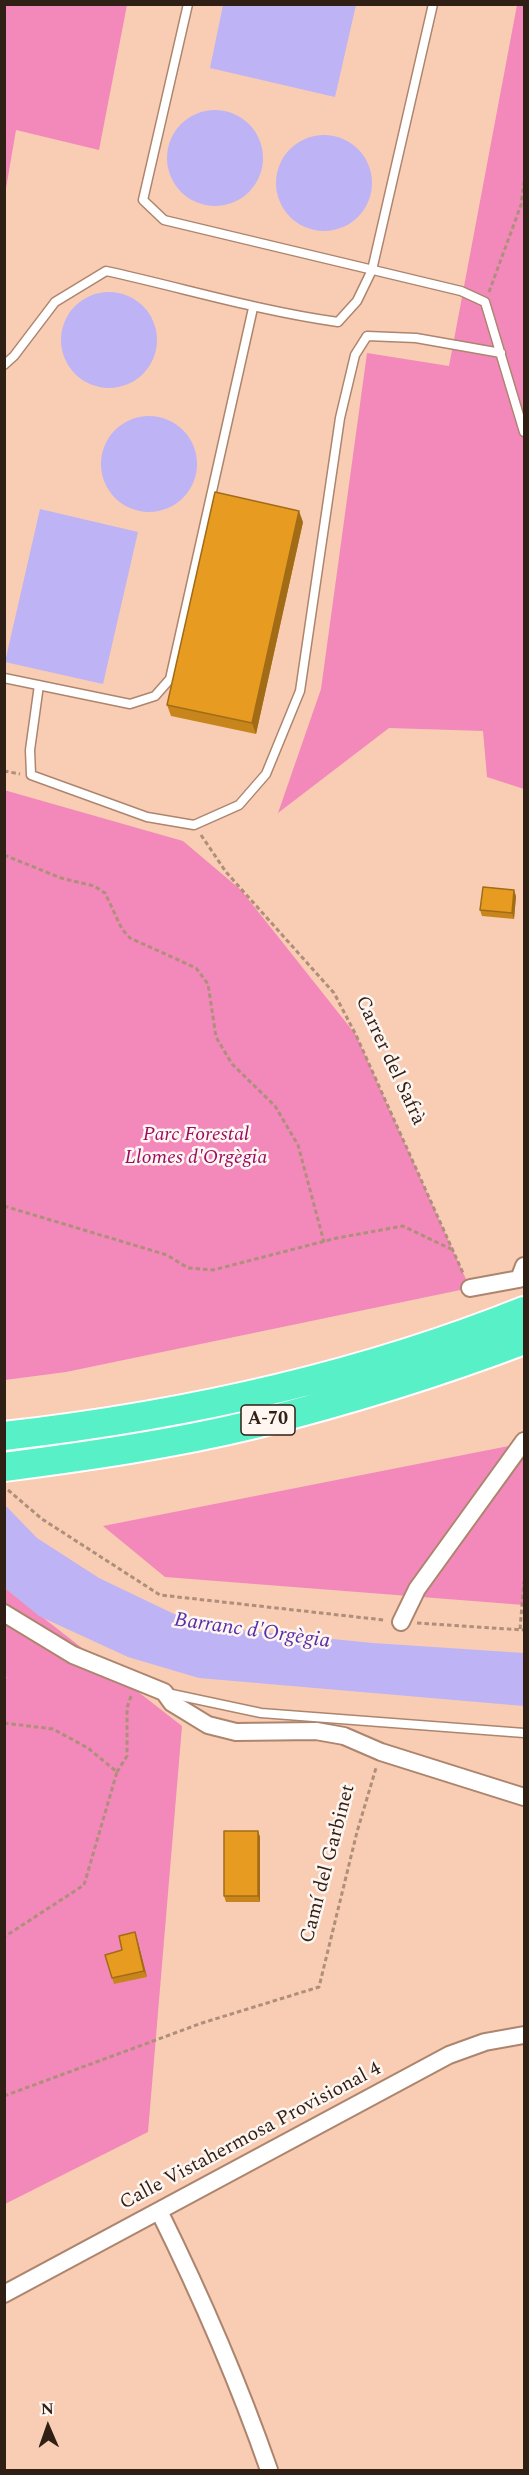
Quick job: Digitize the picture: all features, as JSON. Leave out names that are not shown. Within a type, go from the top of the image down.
[{"type":"highway","name":"A-70","points":[[4,1436],[136,1418],[310,1381],[437,1342],[525,1311]]},
{"type":"highway","name":"A-70","points":[[4,1467],[147,1446],[255,1424],[393,1385],[525,1340]]},
{"type":"street","points":[[470,1288],[519,1279],[525,1266]]},
{"type":"street","points":[[401,1622],[417,1589],[525,1441]]},
{"type":"street","points":[[4,1613],[73,1655],[164,1692],[177,1707],[208,1725],[236,1732],[316,1731],[344,1736],[381,1752],[525,1797]]},
{"type":"street","name":"Calle Vistahermosa Provisional 4","points":[[4,2294],[449,2055],[485,2042],[525,2035]]},
{"type":"street","points":[[159,2211],[206,2306],[245,2400],[269,2470]]},
{"type":"lane","points":[[188,4],[143,200],[164,220],[461,291],[485,302],[525,432]]},
{"type":"lane","points":[[4,365],[14,356],[55,302],[106,271],[183,288],[253,308],[338,322],[357,301],[372,270],[434,4]]},
{"type":"lane","points":[[4,678],[130,704],[155,696],[170,679],[253,308]]},
{"type":"lane","points":[[39,685],[30,750],[31,776],[147,817],[194,825],[239,805],[266,774],[300,691],[340,418],[355,355],[367,336],[416,338],[501,353]]},
{"type":"lane","points":[[164,1692],[261,1713],[525,1732]]},
{"type":"path","points":[[485,302],[521,205],[525,182]]},
{"type":"path","name":"Carrer del Safrà","points":[[194,825],[226,872],[334,993],[356,1035],[470,1288]]},
{"type":"path","points":[[4,855],[61,878],[94,886],[105,893],[122,929],[130,938],[196,969],[202,976],[208,984],[216,1037],[232,1064],[275,1106],[298,1144],[324,1242]]},
{"type":"path","points":[[4,1206],[167,1255],[188,1268],[213,1270],[324,1242],[403,1226],[453,1249]]},
{"type":"path","points":[[4,1486],[42,1519],[160,1594],[401,1622],[522,1630],[525,1581]]},
{"type":"path","points":[[4,1937],[84,1886],[117,1772],[127,1755],[127,1708],[136,1679]]},
{"type":"path","points":[[4,1724],[53,1729],[88,1748],[117,1772]]},
{"type":"path","name":"Camí del Garbinet","points":[[4,2096],[201,2023],[319,1987],[354,1843],[381,1752]]},
{"type":"green space","points":[[5,4],[127,5],[99,150],[16,130],[5,194]]},
{"type":"green space","points":[[517,5],[524,5],[524,789],[487,777],[483,731],[389,728],[278,813],[321,689],[367,353],[449,366]]},
{"type":"green space","name":"Parc Forestal Llomes d'Orgègia","points":[[4,790],[183,841],[241,890],[356,1035],[470,1288],[66,1372],[5,1380]]},
{"type":"green space","points":[[524,1443],[524,1605],[165,1577],[103,1526]]},
{"type":"green space","points":[[5,1588],[182,1726],[148,2132],[5,2204],[4,1678],[7,1678],[4,1673]]},
{"type":"water","points":[[223,5],[356,5],[335,97],[210,68]]},
{"type":"water","points":[[215,110],[233,113],[249,124],[260,140],[263,158],[260,176],[249,192],[233,203],[215,206],[197,203],[181,192],[170,176],[167,158],[170,140],[181,124],[197,113]]},
{"type":"water","points":[[324,135],[343,138],[358,149],[369,164],[372,183],[369,202],[358,217],[343,228],[324,231],[305,228],[290,217],[279,202],[276,183],[279,164],[290,149],[305,138]]},
{"type":"water","points":[[109,292],[128,295],[143,306],[154,321],[157,340],[154,359],[143,374],[128,385],[109,388],[90,385],[75,374],[64,359],[61,340],[64,321],[75,306],[90,295]]},
{"type":"water","points":[[149,416],[168,419],[183,430],[194,445],[197,464],[194,483],[183,498],[168,509],[149,512],[130,509],[115,498],[104,483],[101,464],[104,445],[115,430],[130,419]]},
{"type":"water","points":[[40,509],[138,532],[103,684],[5,662]]},
{"type":"water","name":"Barranc d'Orgègia","points":[[5,1505],[37,1538],[99,1578],[199,1626],[373,1643],[524,1653],[524,1706],[199,1678],[128,1657],[39,1616],[5,1588]]},
{"type":"building","points":[[215,492],[299,511],[252,723],[167,705]]},
{"type":"building","points":[[483,887],[514,890],[512,913],[480,910]]},
{"type":"building","points":[[224,1831],[258,1831],[258,1896],[224,1896]]},
{"type":"building","points":[[135,1932],[144,1971],[112,1978],[105,1955],[122,1950],[119,1936]]}]
